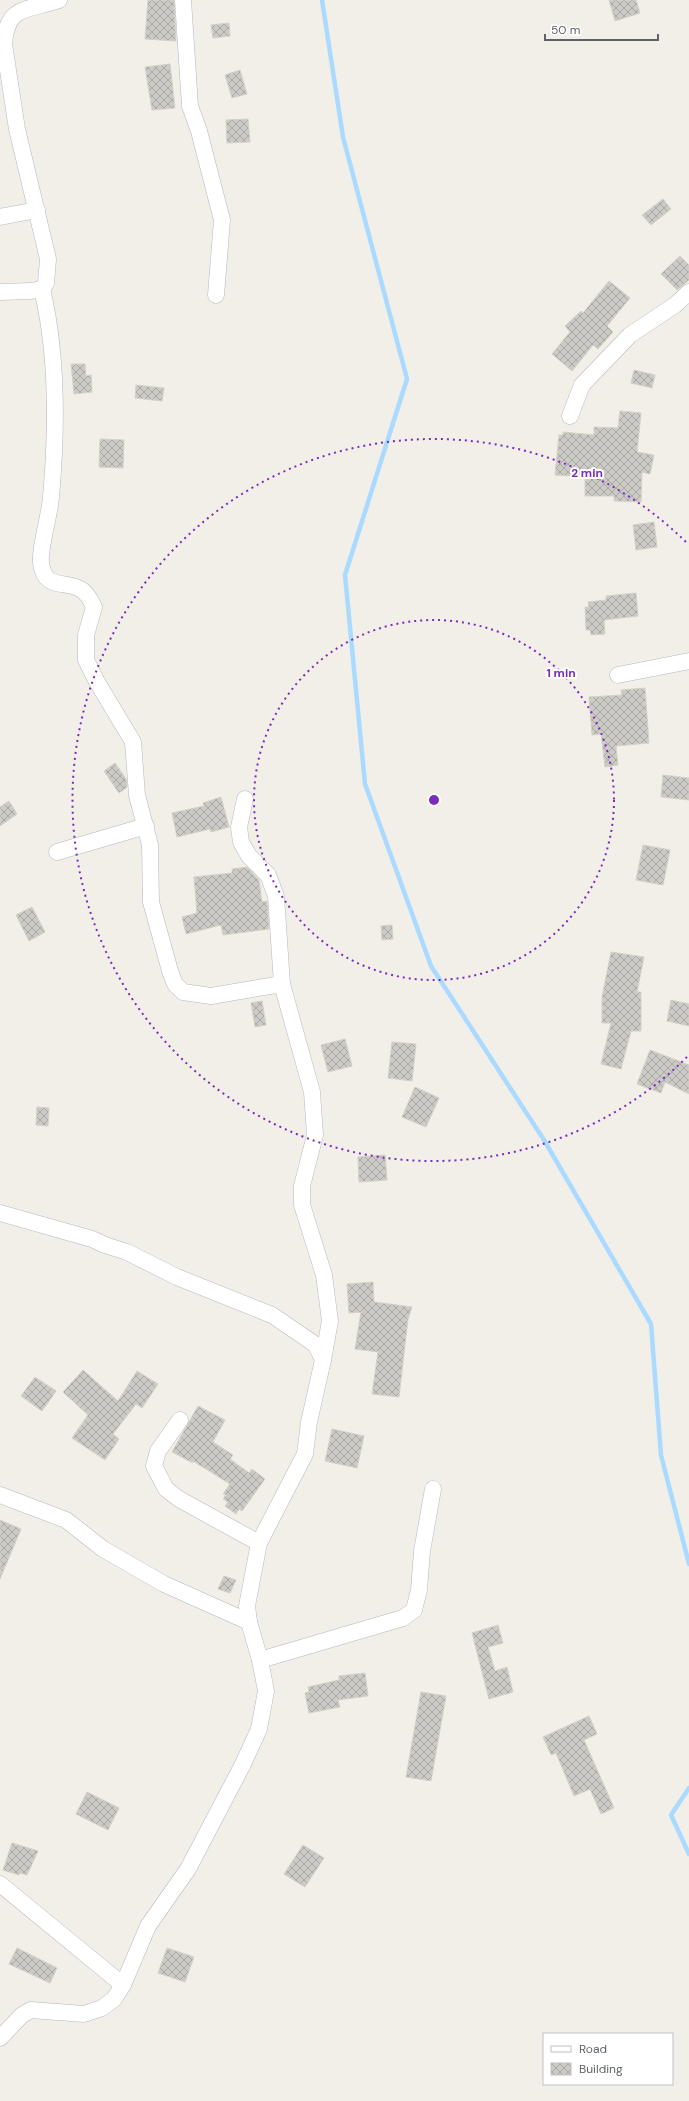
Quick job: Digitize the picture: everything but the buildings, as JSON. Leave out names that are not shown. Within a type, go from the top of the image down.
[{"type":"street","points":[[59,0],[17,6],[9,21],[2,45],[17,129],[48,259],[47,279],[42,289],[49,317],[54,382],[55,444],[51,499],[40,562],[46,576],[53,583],[74,586],[83,590],[94,607],[86,635],[86,660],[97,682],[133,742],[137,794],[150,845],[151,902],[175,984],[183,992],[210,996],[282,984]]},
{"type":"street","points":[[183,0],[190,106],[199,131],[222,220],[216,295]]},
{"type":"street","points":[[0,217],[37,210]]},
{"type":"street","points":[[0,292],[31,291],[42,289]]},
{"type":"street","points":[[570,416],[582,385],[630,335],[675,305],[689,292]]},
{"type":"street","points":[[618,675],[689,661]]},
{"type":"street","points":[[0,2038],[22,2015],[31,2010],[84,2014],[102,2008],[114,1999],[123,1985],[148,1926],[188,1870],[259,1729],[266,1692],[260,1660],[249,1622],[247,1606],[259,1543],[305,1454],[309,1422],[330,1322],[324,1275],[302,1206],[302,1186],[315,1135],[312,1092],[282,984],[276,896],[268,875],[249,856],[241,842],[239,827],[245,799]]},
{"type":"street","points":[[56,852],[146,826]]},
{"type":"street","points":[[0,1213],[92,1239],[105,1246],[127,1252],[177,1277],[272,1315],[316,1345],[323,1360]]},
{"type":"street","points":[[180,1420],[158,1451],[154,1466],[166,1489],[179,1498],[259,1543]]},
{"type":"street","points":[[260,1660],[403,1618],[414,1610],[419,1590],[422,1551],[433,1489]]},
{"type":"street","points":[[0,1495],[66,1520],[103,1549],[164,1584],[249,1622]]},
{"type":"street","points":[[0,1884],[123,1985]]},
{"type":"waterway","points":[[322,0],[343,137],[407,379],[345,575],[365,784],[431,966],[544,1140],[651,1324],[661,1455],[689,1564]]},
{"type":"waterway","points":[[689,1788],[671,1815],[689,1854]]}]
